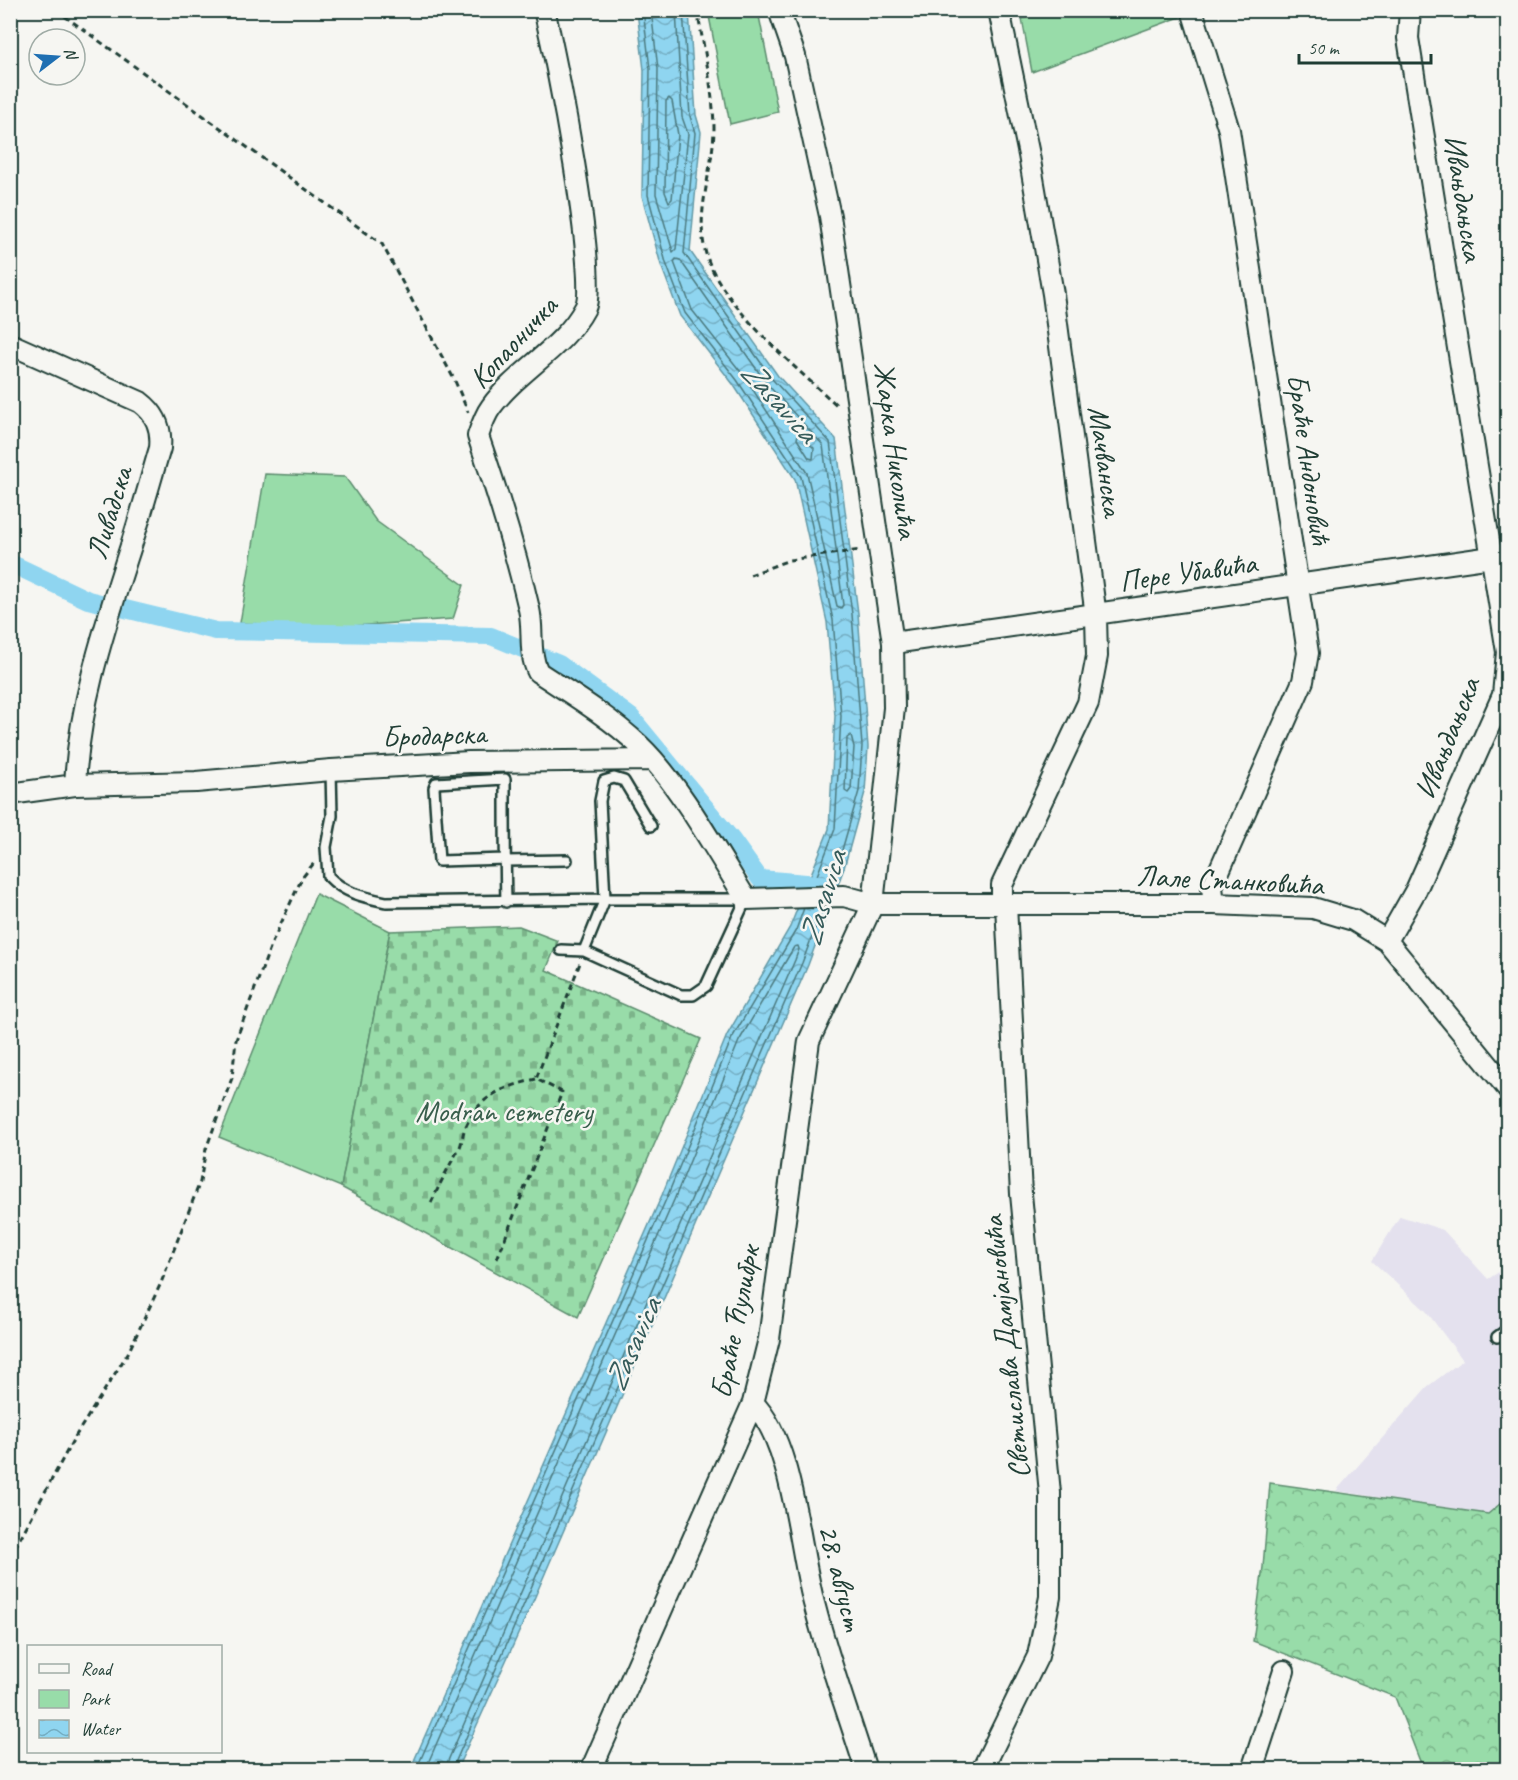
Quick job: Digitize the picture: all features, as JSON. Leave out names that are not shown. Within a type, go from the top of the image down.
[{"type":"street","name":"Копаоничка","points":[[544,10],[556,55],[583,223],[589,287],[586,307],[568,330],[490,407],[477,436],[511,533],[531,619],[533,662],[538,672],[613,721],[641,747],[651,760]]},
{"type":"street","name":"Жарка Николића","points":[[779,10],[795,56],[830,216],[893,644],[894,708],[873,904]]},
{"type":"street","name":"Мачванска","points":[[999,10],[1029,155],[1053,294],[1096,616],[1097,656],[1088,704],[1002,885],[1004,905]]},
{"type":"street","name":"Браће Андоновић","points":[[1192,10],[1229,130],[1308,653],[1303,681],[1212,887],[1214,904]]},
{"type":"street","name":"Ивањдањска","points":[[1387,941],[1416,890],[1503,695],[1507,652],[1408,38],[1410,10]]},
{"type":"street","name":"Ливадска","points":[[10,344],[140,402],[157,421],[160,448],[103,629],[89,686],[76,759],[75,785]]},
{"type":"street","name":"Пере Убавића","points":[[893,644],[1492,557]]},
{"type":"street","name":"Бродарска","points":[[10,794],[75,785],[196,782],[331,770],[470,762],[651,760]]},
{"type":"street","points":[[651,760],[695,817],[746,899]]},
{"type":"street","name":"Лале Станковића","points":[[746,899],[844,896],[873,904],[1214,904],[1313,908],[1353,920],[1387,941],[1508,1089]]},
{"type":"street","name":"Браће Ћулибрк","points":[[591,1770],[753,1403],[769,1339],[809,1041],[873,904]]},
{"type":"street","name":"Светислава Дамјановића","points":[[982,1770],[1038,1656],[1050,1598],[1050,1492],[1021,1194],[1004,905]]},
{"type":"street","name":"28. август","points":[[753,1403],[766,1415],[780,1451],[814,1607],[866,1770]]},
{"type":"street","points":[[1252,1770],[1284,1671]]},
{"type":"lane","points":[[331,770],[332,816],[326,847],[328,876],[337,886],[356,896],[386,902],[746,899],[706,986],[693,995],[681,995],[584,951],[561,950]]},
{"type":"lane","points":[[584,951],[604,899],[600,801],[604,781],[614,778],[624,781],[651,826]]},
{"type":"lane","points":[[506,902],[506,860],[505,779],[436,783],[434,788],[439,861],[506,860],[567,860]]},
{"type":"lane","points":[[1497,1337],[1508,1329]]},
{"type":"path","points":[[56,10],[382,244],[455,381],[477,436]]},
{"type":"path","points":[[697,10],[709,78],[714,129],[701,223],[706,254],[719,282],[779,354],[862,428]]},
{"type":"path","points":[[750,575],[789,560],[854,551]]},
{"type":"path","points":[[10,1557],[73,1440],[128,1353],[161,1283],[200,1182],[206,1149],[232,1077],[236,1040],[271,945],[302,878],[326,847]]},
{"type":"path","points":[[536,1078],[584,951]]},
{"type":"path","points":[[431,1203],[449,1161],[460,1147],[465,1130],[485,1098],[502,1088],[536,1078],[562,1092],[497,1259]]},
{"type":"shaded area","points":[[1400,1216],[1443,1230],[1488,1279],[1507,1267],[1507,1498],[1488,1514],[1336,1491],[1427,1387],[1463,1360],[1426,1311],[1372,1261]]},
{"type":"green space","points":[[1046,10],[1178,11],[1180,17],[1032,72],[1022,19]]},
{"type":"green space","points":[[708,11],[758,11],[778,112],[730,124]]},
{"type":"green space","points":[[265,474],[345,477],[376,521],[464,585],[453,619],[337,627],[240,623]]},
{"type":"green space","points":[[316,894],[390,931],[341,1187],[219,1137]]},
{"type":"green space","name":"Modran cemetery","points":[[519,926],[558,941],[546,970],[701,1039],[578,1317],[341,1187],[390,931]]},
{"type":"green space","points":[[1270,1483],[1488,1514],[1507,1498],[1507,1769],[1423,1769],[1395,1697],[1253,1641],[1263,1567]]},
{"type":"water","name":"Zasavica","points":[[637,11],[689,11],[696,115],[701,132],[690,251],[778,376],[836,439],[858,613],[868,747],[865,792],[844,868],[808,965],[534,1599],[457,1769],[410,1770],[662,1195],[727,1035],[790,927],[829,829],[835,716],[827,622],[795,479],[733,384],[680,316],[661,265],[642,196],[644,70]]},
{"type":"waterway","name":"Zasavica","points":[[10,563],[88,600],[216,631],[491,636],[559,664],[631,717],[732,840],[760,879],[829,885]]}]
